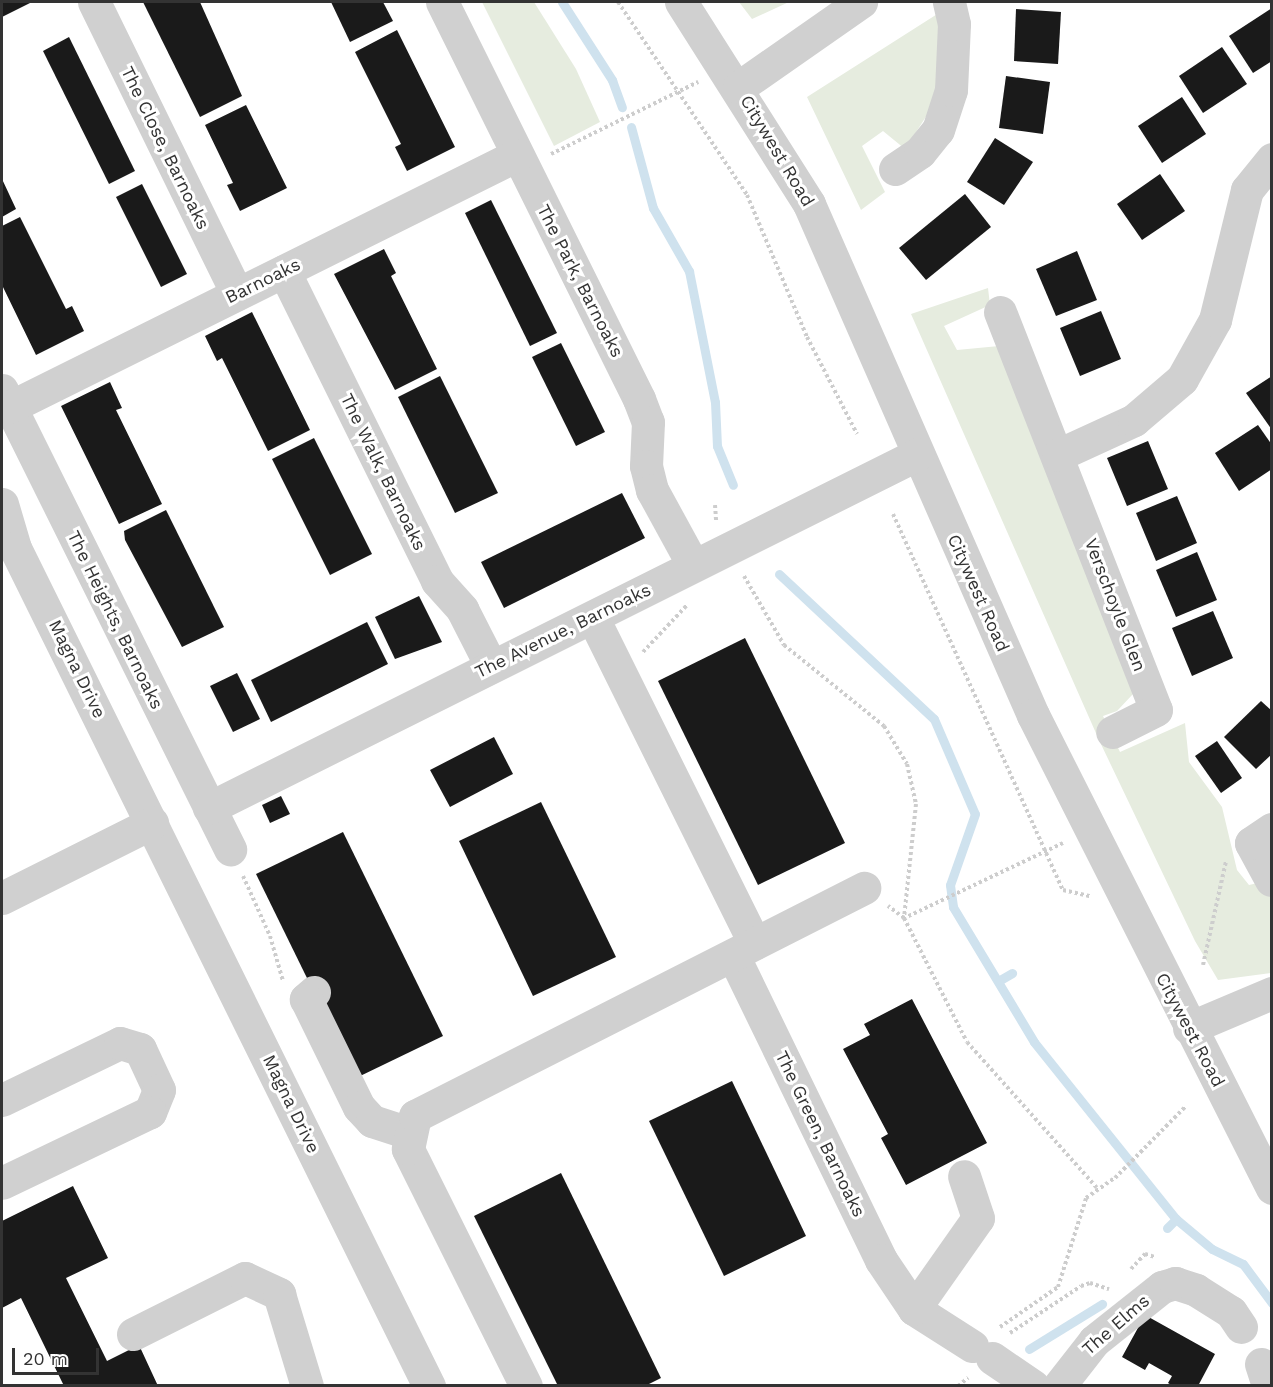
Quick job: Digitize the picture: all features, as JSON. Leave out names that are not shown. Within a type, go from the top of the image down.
[{"type":"street","name":"The Close, Barnoaks","points":[[94,2],[237,294]]},
{"type":"street","name":"The Park, Barnoaks","points":[[442,2],[639,399],[648,422],[646,466],[652,490],[693,565]]},
{"type":"street","name":"Citywest Road","points":[[681,2],[733,78],[809,204],[918,454],[1088,831],[1272,1188]]},
{"type":"street","points":[[733,78],[861,2]]},
{"type":"street","points":[[895,169],[920,152],[938,130],[951,90],[954,24],[949,2]]},
{"type":"street","points":[[1058,455],[1134,420],[1182,379],[1215,320],[1247,190],[1272,159]]},
{"type":"street","name":"Barnoaks","points":[[6,399],[520,162]]},
{"type":"street","name":"The Walk, Barnoaks","points":[[284,271],[437,582],[462,609],[491,666]]},
{"type":"street","name":"Verschoyle Glen","points":[[1000,312],[1058,455],[1156,711],[1112,732]]},
{"type":"street","name":"The Heights, Barnoaks","points":[[6,399],[230,849]]},
{"type":"street","name":"The Avenue, Barnoaks","points":[[209,808],[918,454]]},
{"type":"street","name":"Magna Drive","points":[[2,504],[8,541],[152,823],[429,1386]]},
{"type":"street","name":"The Green, Barnoaks","points":[[593,618],[617,666],[881,1260],[914,1309],[982,1352]]},
{"type":"street","points":[[2,898],[152,823]]},
{"type":"street","points":[[1270,879],[1251,843],[1272,829]]},
{"type":"street","points":[[526,1386],[408,1149],[408,1133],[415,1116],[864,888]]},
{"type":"street","points":[[314,992],[306,999],[359,1107],[372,1121],[408,1133]]},
{"type":"street","points":[[1189,1028],[1272,993]]},
{"type":"street","points":[[2,1100],[120,1043],[140,1049],[159,1090],[150,1112],[2,1183]]},
{"type":"street","points":[[914,1309],[978,1218],[964,1176]]},
{"type":"street","points":[[133,1334],[245,1278],[279,1294],[307,1386]]},
{"type":"street","points":[[1175,1283],[1231,1312],[1240,1327]]},
{"type":"street","name":"The Elms","points":[[1059,1386],[1094,1341],[1148,1296],[1175,1283]]},
{"type":"street","points":[[982,1352],[1033,1386]]},
{"type":"path","points":[[618,2],[681,90],[747,195],[807,337],[857,434]]},
{"type":"path","points":[[520,162],[681,90],[733,78]]},
{"type":"path","points":[[715,505],[716,523],[728,548],[784,645],[884,726],[907,764],[916,804],[904,918]]},
{"type":"path","points":[[892,514],[1044,852],[1064,890]]},
{"type":"path","points":[[617,666],[648,650],[693,598]]},
{"type":"path","points":[[904,918],[1088,831]]},
{"type":"path","points":[[230,849],[270,936],[278,970]]},
{"type":"path","points":[[1203,966],[1228,854]]},
{"type":"path","points":[[864,888],[904,918],[966,1042],[1097,1188]]},
{"type":"path","points":[[982,1352],[1058,1287],[1080,1207],[1097,1188],[1115,1178],[1186,1106]]},
{"type":"path","points":[[1127,1275],[1145,1254],[1166,1267],[1175,1283]]},
{"type":"path","points":[[982,1352],[1023,1321],[1081,1286],[1090,1283],[1116,1292]]},
{"type":"path","points":[[958,1386],[983,1374],[982,1352]]},
{"type":"shaded area","points":[[482,2],[534,2],[576,69],[600,122],[554,146]]},
{"type":"shaded area","points":[[739,2],[789,2],[752,19]]},
{"type":"shaded area","points":[[942,11],[944,62],[929,112],[905,149],[883,131],[862,146],[885,192],[861,210],[807,97]]},
{"type":"shaded area","points":[[988,288],[990,305],[944,326],[957,350],[999,346],[1133,694],[1117,711],[1103,716],[1120,752],[1185,723],[1189,762],[1222,807],[1237,870],[1249,885],[1271,880],[1271,973],[1218,980],[1195,941],[1099,740],[911,314]]},
{"type":"building","points":[[2,2],[32,2],[2,17]]},
{"type":"building","points":[[143,2],[200,2],[242,96],[200,117]]},
{"type":"building","points":[[331,2],[383,2],[393,21],[350,42]]},
{"type":"building","points":[[1272,8],[1272,61],[1253,73],[1229,36]]},
{"type":"building","points":[[1016,9],[1061,12],[1058,64],[1014,61]]},
{"type":"building","points":[[397,30],[455,147],[407,171],[395,147],[401,144],[355,52]]},
{"type":"building","points":[[69,37],[135,171],[109,184],[43,51]]},
{"type":"building","points":[[1222,47],[1247,84],[1203,113],[1179,76]]},
{"type":"building","points":[[1006,76],[1050,82],[1043,134],[999,128]]},
{"type":"building","points":[[1182,97],[1206,134],[1162,163],[1138,126]]},
{"type":"building","points":[[246,105],[287,188],[240,211],[227,185],[233,183],[205,125]]},
{"type":"building","points":[[995,138],[1033,162],[1004,205],[967,182]]},
{"type":"building","points":[[1160,174],[1185,211],[1142,240],[1117,204]]},
{"type":"building","points":[[2,179],[16,209],[2,217]]},
{"type":"building","points":[[142,184],[187,274],[161,287],[116,197]]},
{"type":"building","points":[[965,194],[991,227],[926,280],[899,248]]},
{"type":"building","points":[[491,200],[557,333],[530,346],[465,213]]},
{"type":"building","points":[[20,217],[66,309],[72,306],[84,331],[36,355],[2,285],[2,226]]},
{"type":"building","points":[[384,249],[396,273],[391,276],[437,369],[395,390],[334,274]]},
{"type":"building","points":[[1077,251],[1097,300],[1056,316],[1036,269]]},
{"type":"building","points":[[1101,311],[1121,359],[1080,376],[1060,328]]},
{"type":"building","points":[[252,312],[310,430],[268,451],[222,358],[217,361],[205,336]]},
{"type":"building","points":[[561,343],[605,432],[576,446],[532,357]]},
{"type":"building","points":[[440,376],[498,493],[455,513],[398,397]]},
{"type":"building","points":[[1272,376],[1272,430],[1246,393]]},
{"type":"building","points":[[110,382],[122,408],[116,410],[162,504],[119,524],[61,406]]},
{"type":"building","points":[[1258,425],[1272,445],[1272,469],[1239,491],[1215,453]]},
{"type":"building","points":[[314,438],[372,554],[330,575],[272,459]]},
{"type":"building","points":[[1148,441],[1168,489],[1127,506],[1107,458]]},
{"type":"building","points":[[622,493],[645,538],[504,608],[481,562]]},
{"type":"building","points":[[1177,496],[1197,543],[1156,561],[1136,513]]},
{"type":"building","points":[[166,510],[224,627],[182,647],[125,540],[124,531]]},
{"type":"building","points":[[1197,552],[1217,600],[1176,617],[1156,570]]},
{"type":"building","points":[[419,596],[442,642],[395,659],[375,617]]},
{"type":"building","points":[[1213,611],[1233,658],[1192,676],[1172,628]]},
{"type":"building","points":[[367,622],[388,664],[271,722],[251,680]]},
{"type":"building","points":[[745,638],[845,843],[758,885],[658,681]]},
{"type":"building","points":[[237,673],[260,719],[233,732],[210,686]]},
{"type":"building","points":[[1261,701],[1272,711],[1272,754],[1256,769],[1224,737]]},
{"type":"building","points":[[494,737],[513,774],[450,807],[430,770]]},
{"type":"building","points":[[1217,741],[1242,778],[1221,793],[1195,756]]},
{"type":"building","points":[[281,796],[290,814],[270,823],[262,805]]},
{"type":"building","points":[[541,802],[616,957],[533,996],[459,841]]},
{"type":"building","points":[[343,832],[443,1036],[356,1078],[256,874]]},
{"type":"building","points":[[912,999],[987,1143],[906,1185],[881,1138],[888,1134],[843,1049],[870,1035],[864,1024]]},
{"type":"building","points":[[732,1081],[806,1236],[724,1276],[649,1121]]},
{"type":"building","points":[[561,1173],[661,1378],[645,1386],[558,1386],[474,1216]]},
{"type":"building","points":[[73,1186],[108,1258],[66,1278],[107,1361],[139,1345],[158,1386],[64,1386],[21,1298],[2,1308],[2,1221]]},
{"type":"building","points":[[1145,1315],[1215,1354],[1198,1386],[1173,1386],[1168,1383],[1172,1376],[1149,1363],[1145,1370],[1122,1357]]},
{"type":"waterway","points":[[562,2],[612,80],[622,107]]},
{"type":"waterway","points":[[631,127],[653,208],[689,271],[715,402],[717,446],[733,485]]},
{"type":"waterway","points":[[779,574],[934,719],[975,814],[950,885],[953,907],[1034,1042],[1176,1219],[1212,1249],[1243,1264],[1272,1303]]},
{"type":"waterway","points":[[1000,980],[1012,973]]},
{"type":"waterway","points":[[1167,1228],[1176,1219]]},
{"type":"waterway","points":[[1029,1349],[1102,1304]]}]
